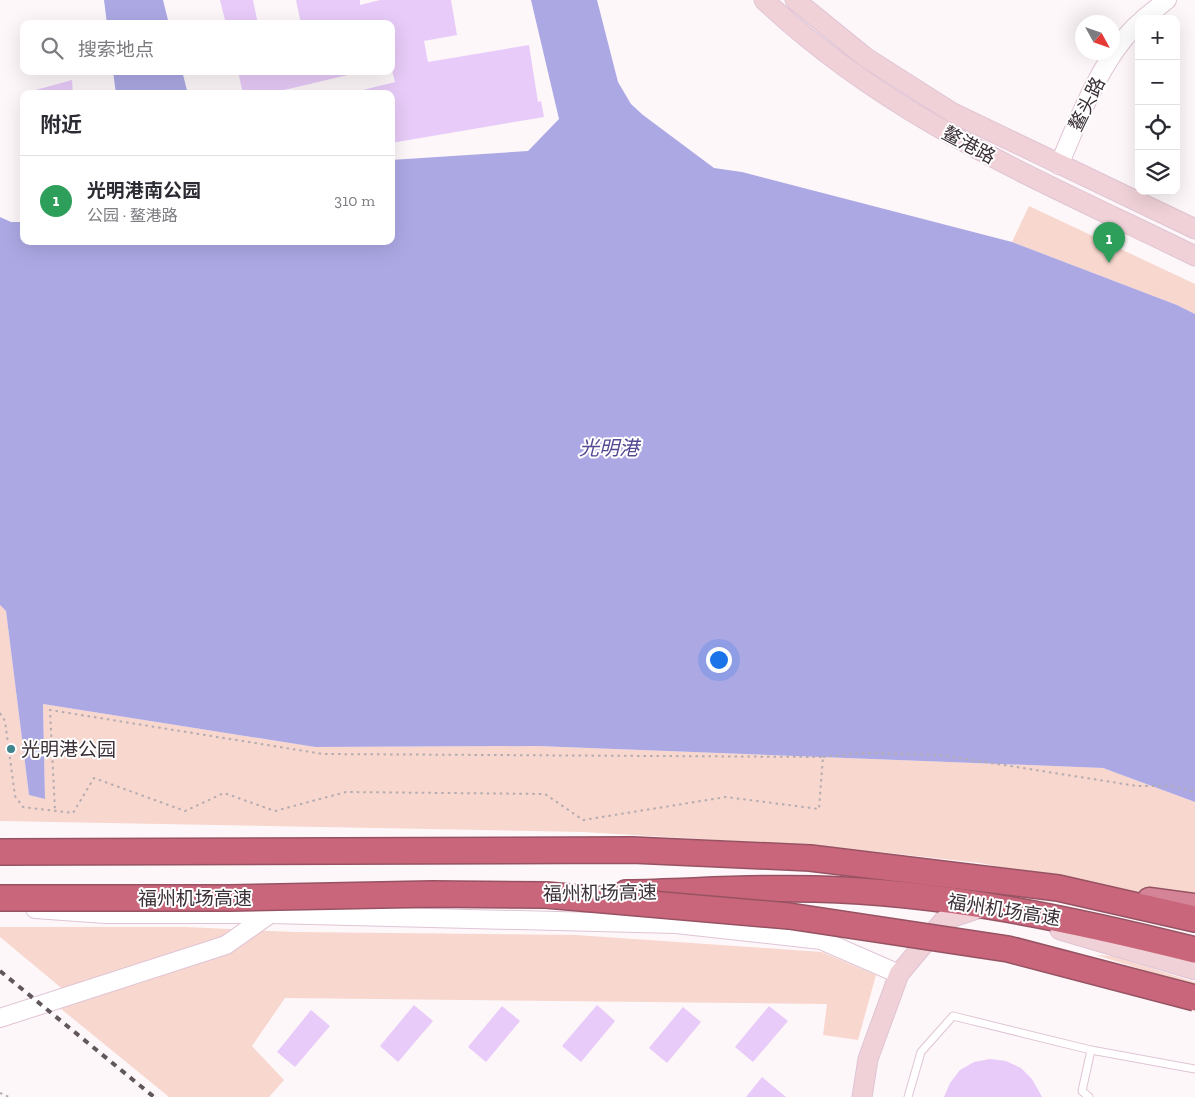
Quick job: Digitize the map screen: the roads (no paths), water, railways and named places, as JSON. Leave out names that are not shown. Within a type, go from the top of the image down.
[{"type":"highway","name":"福州机场高速","points":[[0,852],[632,850],[810,858],[1058,888],[1195,918]]},
{"type":"highway","points":[[1058,888],[1195,905]]},
{"type":"highway","name":"福州机场高速","points":[[0,897],[229,898],[432,894],[546,895],[815,889],[924,897],[1044,915],[1195,950]]},
{"type":"highway","points":[[546,895],[789,916],[1008,949],[1195,998]]},
{"type":"main road","name":"鳌港路","points":[[764,0],[804,37],[839,64],[908,111],[980,152],[1195,256]]},
{"type":"main road","name":"鳌港路","points":[[795,0],[865,57],[928,98],[1059,164],[1195,229]]},
{"type":"main road","points":[[862,1097],[868,1059],[899,974],[944,920],[982,906],[1195,970]]},
{"type":"street","points":[[1149,15],[1168,0]]},
{"type":"street","name":"鳌头路","points":[[1059,164],[1108,63],[1120,44],[1135,27]]},
{"type":"street","points":[[0,897],[9,907],[106,914],[270,914],[676,924],[820,940],[899,974]]},
{"type":"street","points":[[0,1018],[226,945],[270,914]]},
{"type":"lane","points":[[908,1097],[920,1052],[953,1016],[1091,1050],[1195,1069]]},
{"type":"lane","points":[[1089,1097],[1082,1091],[1091,1050]]},
{"type":"water","points":[[104,0],[163,0],[168,20],[106,20]]},
{"type":"water","name":"光明港","points":[[531,0],[597,0],[618,82],[631,104],[714,168],[742,172],[1012,242],[1177,305],[1195,314],[1195,802],[1103,768],[537,746],[315,747],[43,704],[45,799],[29,795],[6,611],[0,605],[0,217],[11,222],[20,222],[20,245],[395,245],[395,160],[528,151],[559,119]]},
{"type":"water","points":[[114,75],[183,75],[187,90],[115,90]]},
{"type":"railway","points":[[0,971],[154,1097]]},
{"type":"place","name":"光明港南公园","points":[[1109,263]]},
{"type":"place","name":"光明港公园","points":[[11,749]]}]
